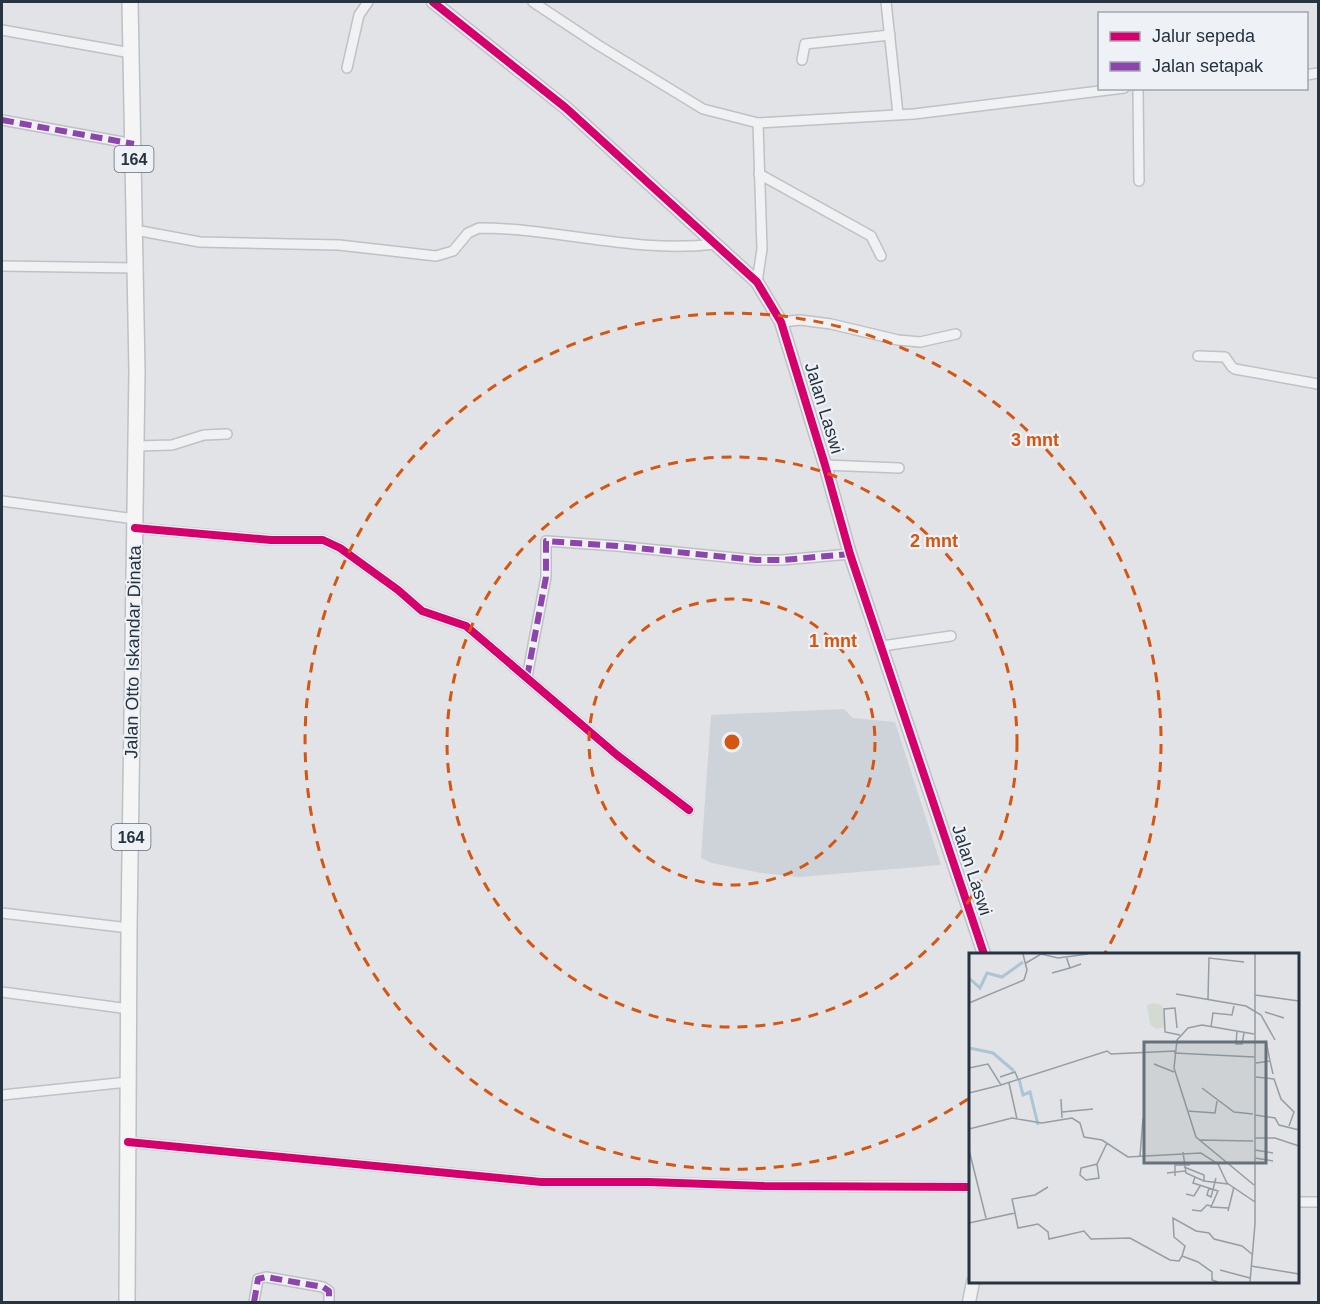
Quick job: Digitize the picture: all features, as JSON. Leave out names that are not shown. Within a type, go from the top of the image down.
[{"type":"main road","name":"Jalan Otto Iskandar Dinata","points":[[127,1302],[129,928],[137,370],[130,2]]},
{"type":"street","points":[[347,68],[359,15],[368,2]]},
{"type":"street","name":"Jalan Laswi","points":[[433,2],[566,108],[757,282],[781,322],[850,554],[984,953]]},
{"type":"street","points":[[533,2],[703,109],[758,123],[914,114],[1108,90]]},
{"type":"street","points":[[886,2],[898,114]]},
{"type":"street","points":[[2,30],[131,53]]},
{"type":"street","points":[[802,60],[805,44],[890,35]]},
{"type":"street","points":[[1138,90],[1138,181]]},
{"type":"street","points":[[2,120],[134,144]]},
{"type":"street","points":[[757,282],[762,249],[758,123]]},
{"type":"street","points":[[759,174],[872,236],[881,256]]},
{"type":"street","points":[[135,230],[200,243],[339,245],[436,256],[453,251],[468,233],[479,228],[652,246],[715,244]]},
{"type":"street","points":[[2,266],[135,268]]},
{"type":"street","points":[[781,322],[800,320],[831,324],[898,340],[920,342],[956,334]]},
{"type":"street","points":[[1197,356],[1226,357],[1235,369],[1318,384]]},
{"type":"street","points":[[136,446],[172,445],[204,435],[226,435]]},
{"type":"street","points":[[825,465],[899,468]]},
{"type":"street","points":[[2,501],[135,523],[271,540],[323,540],[340,548],[423,611],[466,626],[617,754],[689,810]]},
{"type":"street","points":[[527,677],[546,577],[546,541],[756,560],[850,554]]},
{"type":"street","points":[[882,646],[951,636]]},
{"type":"street","points":[[2,912],[129,928]]},
{"type":"street","points":[[2,992],[129,1009]]},
{"type":"street","points":[[2,1095],[128,1082]]},
{"type":"street","points":[[128,1142],[541,1182],[969,1187]]},
{"type":"street","points":[[1299,1202],[1318,1202]]},
{"type":"street","points":[[254,1302],[258,1279],[266,1277],[323,1287],[329,1291],[329,1302]]},
{"type":"street","points":[[969,1302],[973,1283]]},
{"type":"shaded area","points":[[844,709],[853,718],[895,722],[941,865],[799,877],[761,873],[712,863],[701,858],[711,715]]},
{"type":"marked path","points":[[2,120],[134,144]]},
{"type":"marked path","points":[[527,677],[546,577],[546,541],[756,560],[850,554]]},
{"type":"marked path","points":[[254,1302],[258,1279],[266,1277],[323,1287],[329,1291],[329,1302]]},
{"type":"cycle path","points":[[433,2],[566,108],[757,282],[781,322],[850,554],[984,953]]},
{"type":"cycle path","points":[[135,528],[271,540],[323,540],[340,548],[398,590],[422,611],[466,626],[617,755],[689,810]]},
{"type":"cycle path","points":[[128,1142],[541,1182],[969,1187]]}]
